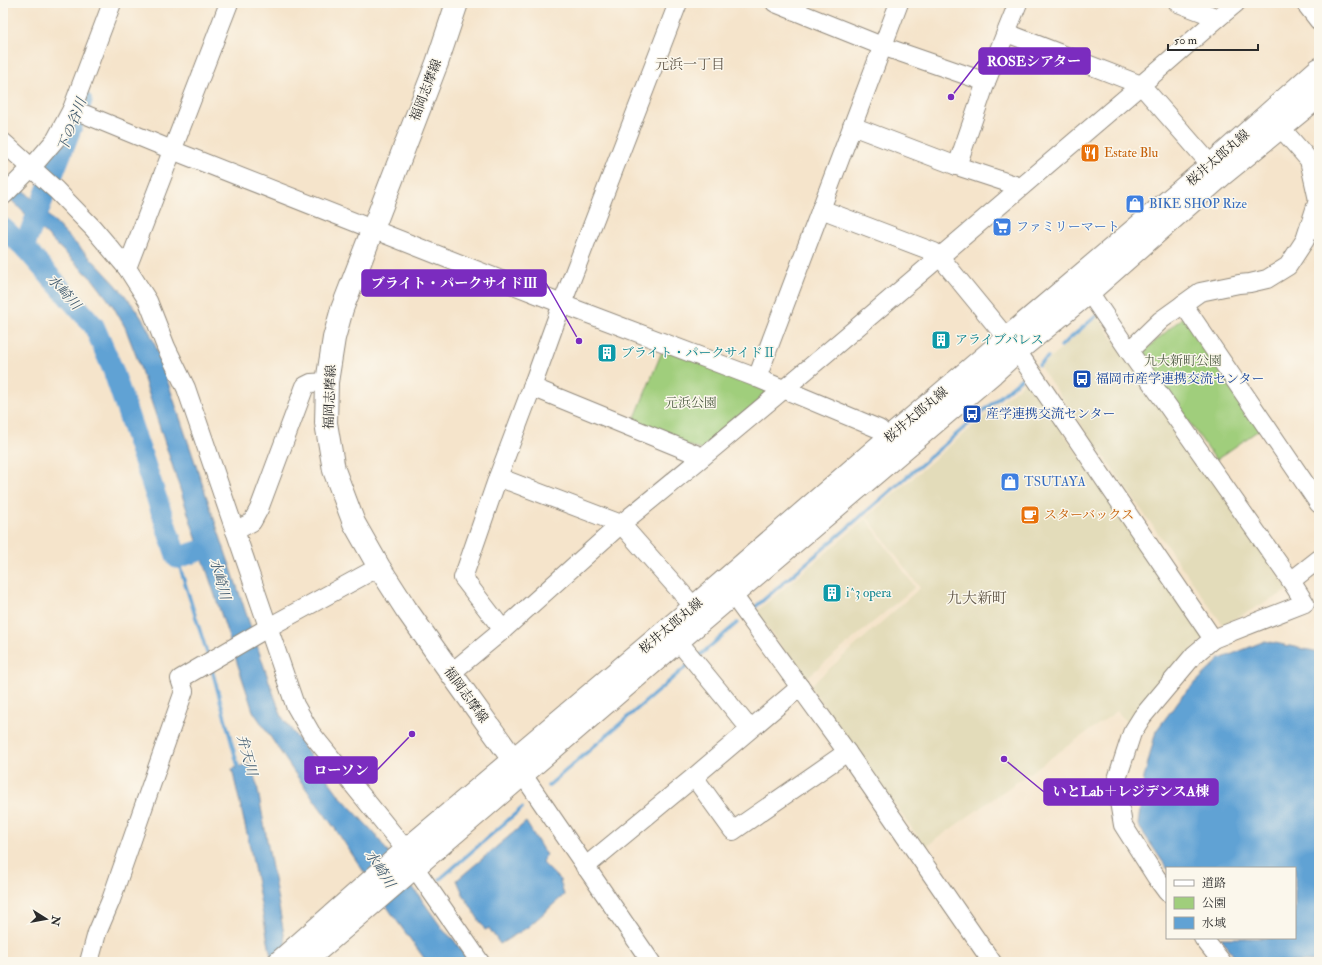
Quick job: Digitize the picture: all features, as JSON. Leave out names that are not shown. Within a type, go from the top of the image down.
[{"type":"main road","name":"福岡志摩線","points":[[457,3],[437,63],[342,309],[334,338],[327,382],[326,423],[334,470],[354,524],[378,567],[450,673],[518,768]]},
{"type":"main road","name":"桜井太郎丸線","points":[[518,768],[694,607],[728,588],[993,373],[1012,344],[1319,69]]},
{"type":"main road","name":"桜井太郎丸線","points":[[518,768],[678,641],[728,588],[889,438],[1012,344],[1089,292],[1222,175],[1319,96]]},
{"type":"main road","points":[[292,958],[518,768]]},
{"type":"street","points":[[3,196],[40,177],[56,139],[77,110],[112,3]]},
{"type":"street","points":[[127,268],[229,3]]},
{"type":"street","points":[[503,630],[463,578],[498,477],[562,304],[678,3]]},
{"type":"street","points":[[775,3],[882,46],[986,82]]},
{"type":"street","points":[[757,378],[899,3]]},
{"type":"street","points":[[957,166],[986,82],[1018,3]]},
{"type":"street","points":[[1178,3],[1218,18]]},
{"type":"street","points":[[450,673],[503,630],[621,524],[784,390],[1236,3]]},
{"type":"street","points":[[1305,3],[1319,21]]},
{"type":"street","points":[[1007,33],[1141,85],[1211,165]]},
{"type":"street","points":[[77,110],[172,150],[562,304],[757,378],[879,429],[889,438]]},
{"type":"street","points":[[852,126],[957,166],[1021,187]]},
{"type":"street","points":[[1129,351],[1161,320],[1200,292],[1239,284],[1250,284],[1267,279],[1288,266],[1305,240],[1318,207],[1309,160],[1281,128]]},
{"type":"street","points":[[3,142],[93,228],[127,268],[148,301],[166,348],[186,388],[295,705],[312,733],[408,861],[480,962]]},
{"type":"street","points":[[821,209],[934,252],[940,257],[1012,344],[1213,639]]},
{"type":"street","points":[[1089,292],[1305,603],[1213,639],[1194,655],[1165,688],[1132,732],[1117,779],[1117,790],[1123,825],[1166,891]]},
{"type":"street","points":[[1183,304],[1319,504]]},
{"type":"street","points":[[235,531],[252,522],[259,509],[305,386],[311,383],[327,382]]},
{"type":"street","points":[[532,387],[703,457]]},
{"type":"street","points":[[498,477],[621,524],[694,607]]},
{"type":"street","points":[[1291,581],[1319,559]]},
{"type":"street","points":[[89,962],[97,933],[111,900],[184,691],[180,679],[269,627],[378,567]]},
{"type":"street","points":[[728,588],[847,752],[992,962]]},
{"type":"street","points":[[678,641],[750,729]]},
{"type":"street","points":[[585,867],[800,687]]},
{"type":"street","points":[[694,777],[734,831],[847,752]]},
{"type":"street","points":[[518,768],[651,962]]},
{"type":"street","points":[[1204,939],[1222,962]]},
{"type":"shaded area","name":"福岡市産学連携交流センター","points":[[1098,317],[1289,590],[1223,625],[1040,367]]},
{"type":"shaded area","points":[[1027,380],[1205,638],[1155,683],[1160,690],[1127,722],[1117,711],[925,847],[810,686],[920,588],[867,517]]},
{"type":"shaded area","points":[[866,519],[915,587],[805,679],[756,612]]},
{"type":"green space","name":"九大新町公園","points":[[1184,316],[1263,427],[1216,460],[1141,354]]},
{"type":"green space","name":"元浜公園","points":[[663,349],[765,387],[766,397],[704,451],[632,425]]},
{"type":"water","points":[[3,172],[27,193],[123,292],[142,319],[158,352],[282,717],[339,795],[375,834],[444,931],[454,940],[469,962],[427,962],[394,917],[336,830],[294,772],[253,711],[137,358],[125,327],[113,306],[94,281],[3,192]]},
{"type":"water","points":[[1265,641],[1319,652],[1319,962],[1238,962],[1222,939],[1296,939],[1296,867],[1166,867],[1138,825],[1144,778],[1156,731],[1183,695],[1220,659]]},
{"type":"water","points":[[250,763],[257,785],[289,962],[272,962],[250,847],[232,769]]},
{"type":"water","points":[[526,822],[546,855],[542,862],[560,880],[564,895],[528,927],[500,944],[489,928],[485,930],[463,894],[457,880]]},
{"type":"waterway","name":"下の谷川","points":[[24,247],[82,101]]},
{"type":"waterway","name":"水崎川","points":[[3,228],[24,247],[94,326],[113,370],[177,558],[211,547],[216,564]]},
{"type":"waterway","points":[[1061,346],[1096,316]]},
{"type":"waterway","points":[[1039,365],[1048,357]]},
{"type":"waterway","points":[[754,608],[1022,378]]},
{"type":"waterway","name":"弁天川","points":[[177,558],[208,656]]},
{"type":"waterway","points":[[699,656],[737,623]]},
{"type":"waterway","points":[[548,786],[688,665]]},
{"type":"waterway","name":"弁天川","points":[[211,666],[239,770]]},
{"type":"waterway","points":[[440,879],[522,808]]},
{"type":"place","name":"ROSEシアター","points":[[951,97]]},
{"type":"place","name":"Estate Blu","points":[[1090,153]]},
{"type":"place","name":"BIKE SHOP Rize","points":[[1135,204]]},
{"type":"place","name":"ファミリーマート","points":[[1002,227]]},
{"type":"place","name":"アライブパレス","points":[[941,340]]},
{"type":"place","name":"ブライト・パークサイドⅢ","points":[[579,341]]},
{"type":"place","name":"ブライト・パークサイドⅡ","points":[[607,353]]},
{"type":"place","name":"福岡市産学連携交流センター","points":[[1082,379]]},
{"type":"place","name":"産学連携交流センター","points":[[972,414]]},
{"type":"place","name":"TSUTAYA","points":[[1010,482]]},
{"type":"place","name":"スターバックス","points":[[1030,515]]},
{"type":"place","name":"i^3 opera","points":[[832,593]]},
{"type":"place","name":"ローソン","points":[[412,734]]},
{"type":"place","name":"いとLab＋レジデンスA棟","points":[[1004,759]]},
{"type":"district","name":"元浜一丁目","points":[[690,64]]},
{"type":"district","name":"九大新町","points":[[977,598]]}]
